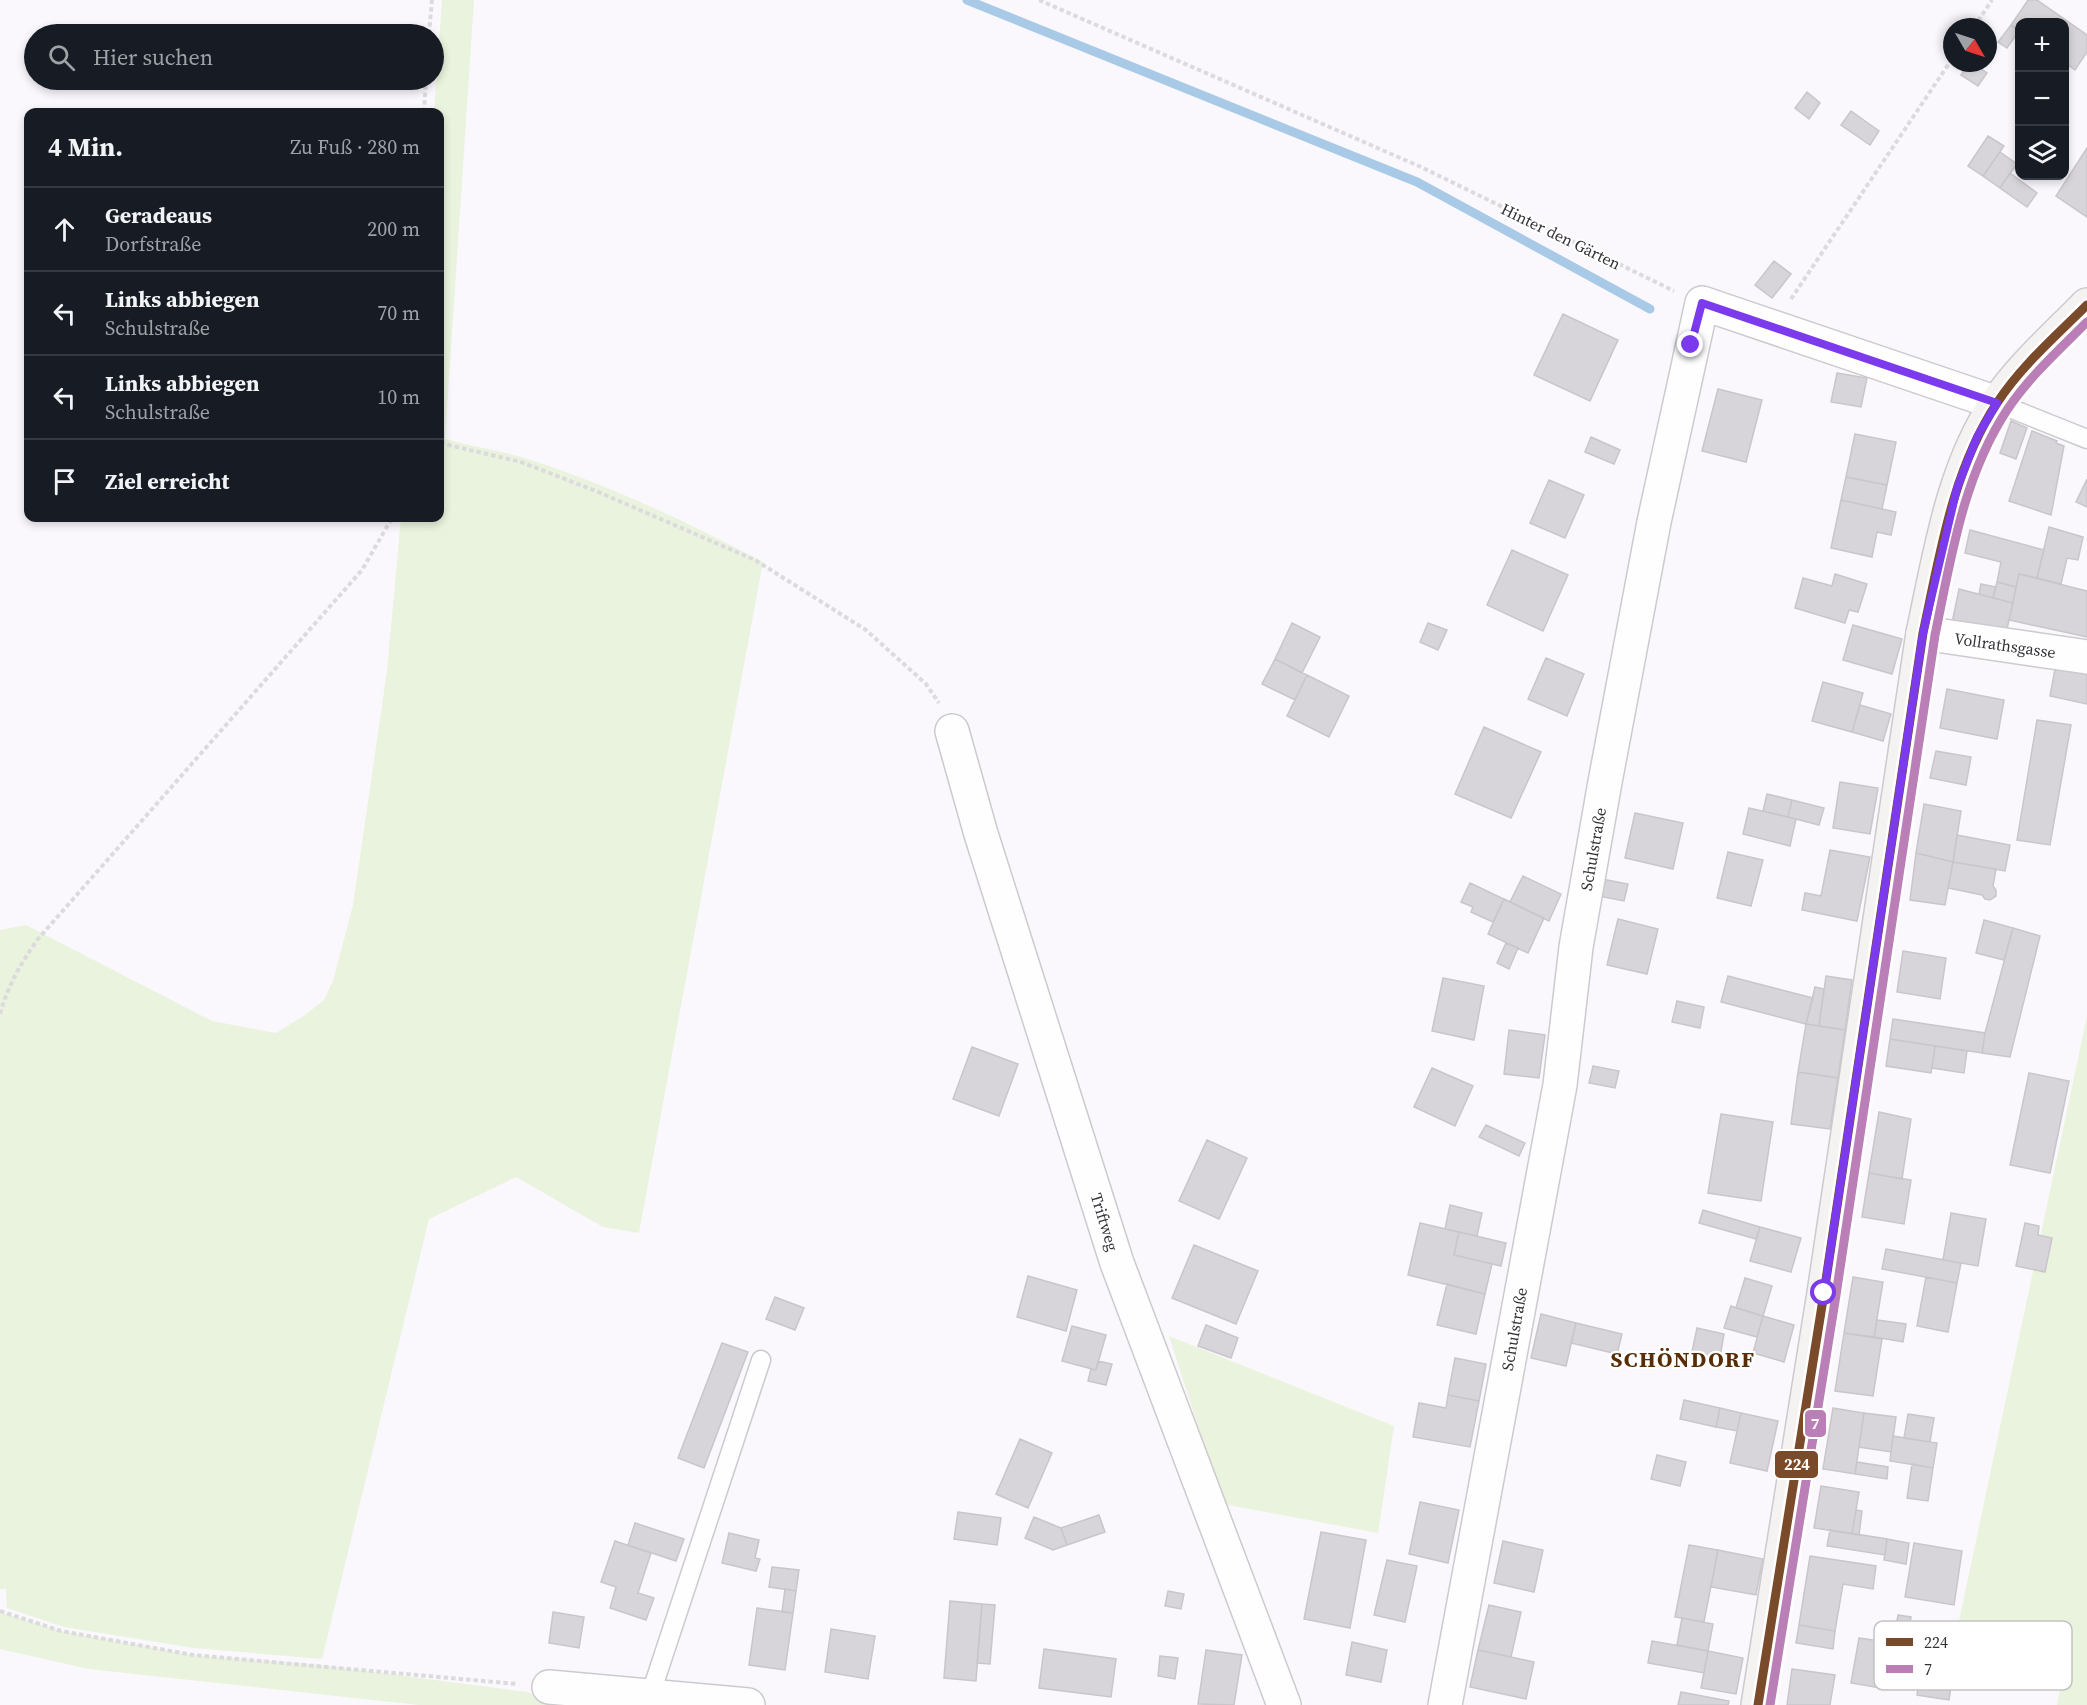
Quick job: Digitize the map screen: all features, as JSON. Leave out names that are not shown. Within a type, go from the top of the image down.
[{"type":"street","points":[[1702,303],[1997,403]]},
{"type":"street","name":"Schulstraße","points":[[1445,1705],[1560,1085],[1576,946],[1605,782],[1654,522],[1702,303]]},
{"type":"street","points":[[1758,1705],[1822,1305],[1923,633],[1957,488],[1977,437],[1997,403],[2014,380],[2087,305]]},
{"type":"street","name":"Vollrathsgasse","points":[[1923,633],[2087,657]]},
{"type":"street","name":"Triftweg","points":[[952,730],[981,834],[1117,1263],[1284,1705]]},
{"type":"street","points":[[549,1687],[748,1705]]},
{"type":"lane","points":[[1997,403],[2087,440]]},
{"type":"lane","points":[[650,1696],[762,1360]]},
{"type":"path","points":[[430,24],[432,0]]},
{"type":"path","name":"Hinter den Gärten","points":[[1039,0],[1420,167],[1702,303]]},
{"type":"path","points":[[1980,18],[1992,0]]},
{"type":"path","points":[[1772,327],[1943,72]]},
{"type":"path","points":[[424,108],[425,90]]},
{"type":"path","points":[[444,444],[521,462],[596,491],[755,560],[866,630],[900,659],[926,684],[943,710],[952,730]]},
{"type":"path","points":[[0,1014],[8,988],[38,939],[362,570],[390,522]]},
{"type":"path","points":[[0,1611],[61,1631],[193,1655],[549,1687]]},
{"type":"green space","points":[[442,0],[474,0],[445,439],[523,458],[593,482],[708,533],[763,562],[639,1233],[603,1227],[516,1177],[429,1219],[322,1659],[194,1648],[64,1627],[7,1608],[6,1589],[0,1589],[0,930],[26,925],[212,1021],[276,1033],[324,1000],[333,981],[353,905],[387,671],[401,522],[444,522],[444,108],[434,108],[436,90],[444,90],[444,24],[440,24]]},
{"type":"green space","points":[[2087,1016],[2087,1705],[2057,1705],[2060,1690],[2072,1690],[2072,1621],[1959,1621]]},
{"type":"green space","points":[[1169,1336],[1394,1426],[1378,1533],[1223,1504]]},
{"type":"green space","points":[[0,1612],[61,1631],[193,1655],[320,1665],[527,1692],[550,1700],[550,1705],[419,1705],[89,1669],[0,1649]]},
{"type":"building","points":[[2028,0],[2037,0],[2063,18],[2016,18]]},
{"type":"building","points":[[2069,22],[2087,35],[2087,52],[2075,70],[2069,66]]},
{"type":"building","points":[[2011,25],[2015,28],[2015,37],[2007,48],[1998,42]]},
{"type":"building","points":[[1963,72],[1987,73],[1978,86],[1961,75]]},
{"type":"building","points":[[1807,92],[1820,103],[1809,119],[1795,108]]},
{"type":"building","points":[[1851,111],[1879,131],[1870,145],[1841,125]]},
{"type":"building","points":[[1988,136],[2004,146],[1983,176],[1968,166]]},
{"type":"building","points":[[2087,148],[2087,217],[2056,196],[2066,180],[2069,180],[2069,176]]},
{"type":"building","points":[[2000,152],[2015,163],[2015,167],[2000,188],[1983,176]]},
{"type":"building","points":[[2010,173],[2015,177],[2015,180],[2019,180],[2037,193],[2027,207],[2000,188]]},
{"type":"building","points":[[1774,261],[1791,274],[1772,298],[1755,285]]},
{"type":"building","points":[[1563,314],[1618,340],[1590,401],[1534,375]]},
{"type":"building","points":[[1837,373],[1867,378],[1861,407],[1831,402]]},
{"type":"building","points":[[1718,389],[1762,400],[1746,462],[1702,451]]},
{"type":"building","points":[[2011,421],[2027,428],[2016,459],[2000,453]]},
{"type":"building","points":[[2032,431],[2064,446],[2051,515],[2009,501]]},
{"type":"building","points":[[1855,434],[1896,442],[1887,485],[1846,477]]},
{"type":"building","points":[[1591,437],[1620,450],[1614,464],[1585,452]]},
{"type":"building","points":[[1846,477],[1887,485],[1882,509],[1841,500]]},
{"type":"building","points":[[2087,479],[2087,507],[2076,502]]},
{"type":"building","points":[[1549,480],[1584,495],[1565,538],[1530,523]]},
{"type":"building","points":[[1841,500],[1896,512],[1891,535],[1877,532],[1872,557],[1831,548]]},
{"type":"building","points":[[2049,527],[2083,537],[2078,560],[2067,558],[2061,584],[2037,578]]},
{"type":"building","points":[[1970,530],[2044,550],[2037,578],[2019,574],[2016,587],[1997,582],[2001,562],[1965,553]]},
{"type":"building","points":[[1512,550],[1568,575],[1543,631],[1487,605]]},
{"type":"building","points":[[1835,574],[1867,584],[1858,612],[1849,610],[1845,623],[1795,608],[1803,578],[1832,586]]},
{"type":"building","points":[[2019,574],[2087,591],[2087,637],[2009,620]]},
{"type":"building","points":[[1997,582],[2016,587],[2013,603],[1993,598]]},
{"type":"building","points":[[1981,584],[1996,587],[1993,598],[1979,594]]},
{"type":"building","points":[[1959,589],[2013,603],[2006,633],[1952,623]]},
{"type":"building","points":[[1292,623],[1320,637],[1302,673],[1275,659]]},
{"type":"building","points":[[1428,623],[1447,630],[1438,650],[1420,642]]},
{"type":"building","points":[[1853,625],[1902,639],[1892,674],[1843,660]]},
{"type":"building","points":[[1546,658],[1584,674],[1567,716],[1528,699]]},
{"type":"building","points":[[1275,659],[1307,675],[1295,700],[1262,684]]},
{"type":"building","points":[[2056,664],[2087,670],[2087,704],[2050,696]]},
{"type":"building","points":[[1307,675],[1349,696],[1329,737],[1287,716]]},
{"type":"building","points":[[1823,682],[1863,693],[1852,732],[1812,721]]},
{"type":"building","points":[[1947,689],[2004,700],[1997,739],[1940,728]]},
{"type":"building","points":[[1860,705],[1891,714],[1883,741],[1852,732]]},
{"type":"building","points":[[2037,720],[2071,725],[2050,845],[2017,840]]},
{"type":"building","points":[[1484,727],[1541,752],[1511,818],[1455,794]]},
{"type":"building","points":[[1936,751],[1971,757],[1966,785],[1930,778]]},
{"type":"building","points":[[1840,782],[1878,788],[1870,834],[1833,828]]},
{"type":"building","points":[[1767,794],[1792,800],[1788,817],[1763,811]]},
{"type":"building","points":[[1792,800],[1824,808],[1819,825],[1788,817]]},
{"type":"building","points":[[1924,804],[1961,811],[1953,862],[1916,853]]},
{"type":"building","points":[[1749,808],[1796,819],[1790,846],[1743,834]]},
{"type":"building","points":[[1635,813],[1683,823],[1673,869],[1625,858]]},
{"type":"building","points":[[1957,835],[2010,845],[2005,871],[1953,862]]},
{"type":"building","points":[[1830,850],[1870,857],[1857,921],[1802,910],[1805,893],[1821,896]]},
{"type":"building","points":[[1728,852],[1763,860],[1751,906],[1717,898]]},
{"type":"building","points":[[1916,853],[1953,862],[1945,905],[1910,900]]},
{"type":"building","points":[[1953,862],[1996,869],[1993,886],[1996,896],[1990,900],[1985,899],[1982,895],[1948,888]]},
{"type":"building","points":[[1523,876],[1561,894],[1549,921],[1510,902]]},
{"type":"building","points":[[1602,879],[1628,884],[1624,901],[1598,896]]},
{"type":"building","points":[[1470,883],[1504,899],[1493,922],[1471,912],[1473,907],[1461,902]]},
{"type":"building","points":[[1504,899],[1544,918],[1528,953],[1488,934]]},
{"type":"building","points":[[1618,919],[1658,929],[1647,974],[1607,965]]},
{"type":"building","points":[[1984,920],[2013,928],[2004,960],[1976,953]]},
{"type":"building","points":[[2013,928],[2040,936],[2010,1057],[1982,1053],[1985,1033]]},
{"type":"building","points":[[1506,943],[1518,948],[1509,969],[1497,963]]},
{"type":"building","points":[[1903,951],[1946,958],[1940,999],[1897,992]]},
{"type":"building","points":[[1728,976],[1813,998],[1806,1024],[1721,1002]]},
{"type":"building","points":[[1826,976],[1852,980],[1845,1030],[1819,1026]]},
{"type":"building","points":[[1443,978],[1484,986],[1474,1040],[1432,1031]]},
{"type":"building","points":[[1815,987],[1824,989],[1819,1026],[1806,1024]]},
{"type":"building","points":[[1677,1001],[1704,1007],[1700,1028],[1672,1022]]},
{"type":"building","points":[[1893,1019],[1985,1033],[1982,1053],[1890,1039]]},
{"type":"building","points":[[1806,1024],[1845,1030],[1838,1078],[1798,1072]]},
{"type":"building","points":[[1509,1030],[1545,1035],[1539,1078],[1504,1074]]},
{"type":"building","points":[[1890,1039],[1935,1046],[1931,1073],[1886,1066]]},
{"type":"building","points":[[1935,1046],[1967,1051],[1964,1073],[1932,1068]]},
{"type":"building","points":[[972,1047],[1018,1064],[999,1116],[953,1099]]},
{"type":"building","points":[[1593,1066],[1619,1071],[1615,1088],[1589,1083]]},
{"type":"building","points":[[1432,1068],[1473,1086],[1455,1126],[1414,1107]]},
{"type":"building","points":[[1798,1072],[1838,1078],[1830,1129],[1791,1124]]},
{"type":"building","points":[[2029,1073],[2069,1081],[2050,1173],[2010,1165]]},
{"type":"building","points":[[1879,1112],[1911,1119],[1902,1179],[1869,1173]]},
{"type":"building","points":[[1721,1114],[1773,1122],[1761,1201],[1708,1193]]},
{"type":"building","points":[[1486,1125],[1525,1143],[1519,1156],[1479,1137]]},
{"type":"building","points":[[1207,1140],[1247,1158],[1219,1219],[1179,1201]]},
{"type":"building","points":[[1869,1173],[1911,1180],[1904,1224],[1862,1217]]},
{"type":"building","points":[[1450,1205],[1482,1213],[1477,1236],[1445,1229]]},
{"type":"building","points":[[1703,1210],[1760,1227],[1756,1239],[1699,1223]]},
{"type":"building","points":[[1951,1213],[1986,1219],[1978,1266],[1943,1260]]},
{"type":"building","points":[[1420,1223],[1459,1232],[1454,1255],[1492,1264],[1485,1294],[1408,1275]]},
{"type":"building","points":[[2025,1223],[2039,1226],[2038,1235],[2052,1238],[2045,1272],[2016,1266]]},
{"type":"building","points":[[1760,1227],[1801,1238],[1791,1272],[1750,1261]]},
{"type":"building","points":[[1459,1232],[1506,1243],[1501,1266],[1454,1255]]},
{"type":"building","points":[[1194,1245],[1258,1271],[1236,1324],[1172,1298]]},
{"type":"building","points":[[1886,1249],[1961,1263],[1957,1283],[1882,1269]]},
{"type":"building","points":[[1028,1276],[1077,1290],[1066,1331],[1017,1317]]},
{"type":"building","points":[[1853,1277],[1883,1282],[1874,1337],[1844,1333]]},
{"type":"building","points":[[1926,1277],[1957,1283],[1948,1332],[1917,1326]]},
{"type":"building","points":[[1745,1278],[1772,1286],[1763,1316],[1736,1308]]},
{"type":"building","points":[[1447,1284],[1485,1294],[1476,1334],[1437,1325]]},
{"type":"building","points":[[775,1297],[804,1308],[795,1330],[766,1319]]},
{"type":"building","points":[[1731,1306],[1763,1316],[1757,1337],[1724,1328]]},
{"type":"building","points":[[1541,1314],[1576,1323],[1566,1366],[1531,1358]]},
{"type":"building","points":[[1763,1316],[1794,1325],[1784,1362],[1753,1353]]},
{"type":"building","points":[[1877,1320],[1906,1324],[1903,1342],[1874,1337]]},
{"type":"building","points":[[1576,1323],[1622,1334],[1617,1354],[1571,1343]]},
{"type":"building","points":[[1206,1325],[1238,1338],[1231,1358],[1198,1346]]},
{"type":"building","points":[[1072,1326],[1106,1335],[1096,1370],[1062,1361]]},
{"type":"building","points":[[1697,1328],[1724,1334],[1720,1357],[1692,1352]]},
{"type":"building","points":[[1844,1333],[1882,1339],[1873,1396],[1835,1391]]},
{"type":"building","points":[[722,1343],[748,1352],[704,1468],[678,1458]]},
{"type":"building","points":[[1455,1358],[1486,1364],[1479,1401],[1448,1395]]},
{"type":"building","points":[[1098,1361],[1112,1364],[1106,1385],[1088,1381],[1091,1369],[1096,1370]]},
{"type":"building","points":[[1448,1395],[1479,1401],[1470,1447],[1413,1437],[1419,1403],[1446,1408]]},
{"type":"building","points":[[1684,1400],[1720,1408],[1716,1427],[1680,1419]]},
{"type":"building","points":[[1720,1408],[1741,1413],[1737,1431],[1716,1427]]},
{"type":"building","points":[[1833,1408],[1864,1413],[1855,1474],[1823,1469]]},
{"type":"building","points":[[1741,1413],[1778,1421],[1767,1471],[1730,1463]]},
{"type":"building","points":[[1864,1413],[1896,1417],[1891,1452],[1859,1447]]},
{"type":"building","points":[[1908,1414],[1934,1418],[1930,1442],[1904,1438]]},
{"type":"building","points":[[1893,1436],[1937,1443],[1933,1468],[1890,1461]]},
{"type":"building","points":[[1020,1439],[1052,1453],[1028,1508],[996,1494]]},
{"type":"building","points":[[1657,1455],[1686,1462],[1680,1486],[1651,1479]]},
{"type":"building","points":[[1857,1462],[1888,1467],[1887,1479],[1855,1474]]},
{"type":"building","points":[[1912,1464],[1933,1468],[1928,1501],[1907,1498]]},
{"type":"building","points":[[1821,1486],[1859,1492],[1852,1534],[1814,1528]]},
{"type":"building","points":[[1420,1502],[1459,1510],[1448,1563],[1409,1554]]},
{"type":"building","points":[[1856,1510],[1862,1511],[1859,1535],[1852,1534]]},
{"type":"building","points":[[958,1512],[1001,1518],[997,1545],[954,1539]]},
{"type":"building","points":[[1099,1515],[1105,1532],[1067,1545],[1061,1528]]},
{"type":"building","points":[[1034,1517],[1061,1528],[1067,1545],[1053,1550],[1025,1538]]},
{"type":"building","points":[[635,1523],[684,1539],[676,1561],[628,1545]]},
{"type":"building","points":[[1830,1530],[1887,1539],[1885,1555],[1827,1546]]},
{"type":"building","points":[[1321,1532],[1366,1540],[1350,1628],[1304,1619]]},
{"type":"building","points":[[729,1533],[759,1540],[755,1558],[760,1559],[756,1571],[722,1563]]},
{"type":"building","points":[[1887,1539],[1909,1543],[1906,1564],[1884,1560]]},
{"type":"building","points":[[615,1541],[651,1553],[638,1593],[654,1598],[646,1620],[610,1608],[616,1587],[601,1582]]},
{"type":"building","points":[[1503,1541],[1543,1550],[1534,1592],[1494,1583]]},
{"type":"building","points":[[1914,1543],[1962,1551],[1954,1605],[1905,1597]]},
{"type":"building","points":[[1689,1545],[1718,1550],[1704,1622],[1675,1617]]},
{"type":"building","points":[[1718,1550],[1763,1559],[1756,1595],[1711,1587]]},
{"type":"building","points":[[1810,1556],[1876,1566],[1873,1589],[1843,1584],[1835,1631],[1799,1625]]},
{"type":"building","points":[[1387,1560],[1417,1566],[1405,1622],[1374,1615]]},
{"type":"building","points":[[772,1567],[799,1570],[796,1591],[769,1587]]},
{"type":"building","points":[[785,1589],[796,1591],[793,1613],[782,1612]]},
{"type":"building","points":[[1168,1591],[1184,1594],[1181,1609],[1165,1606]]},
{"type":"building","points":[[950,1601],[982,1604],[976,1681],[944,1678]]},
{"type":"building","points":[[982,1604],[995,1605],[990,1664],[977,1663]]},
{"type":"building","points":[[1489,1605],[1521,1612],[1511,1657],[1478,1650]]},
{"type":"building","points":[[757,1608],[793,1613],[785,1670],[749,1665]]},
{"type":"building","points":[[553,1612],[584,1617],[579,1648],[549,1643]]},
{"type":"building","points":[[1898,1615],[1911,1617],[1910,1621],[1897,1621]]},
{"type":"building","points":[[1682,1618],[1713,1624],[1708,1651],[1677,1645]]},
{"type":"building","points":[[1799,1625],[1835,1631],[1833,1649],[1796,1643]]},
{"type":"building","points":[[831,1629],[875,1636],[868,1679],[825,1672]]},
{"type":"building","points":[[1859,1638],[1874,1640],[1874,1687],[1851,1683]]},
{"type":"building","points":[[1652,1641],[1708,1651],[1704,1673],[1648,1663]]},
{"type":"building","points":[[1352,1642],[1387,1650],[1381,1682],[1346,1675]]},
{"type":"building","points":[[1044,1649],[1116,1659],[1111,1697],[1039,1688]]},
{"type":"building","points":[[1206,1650],[1242,1655],[1234,1705],[1198,1704]]},
{"type":"building","points":[[1478,1650],[1534,1662],[1526,1699],[1470,1687]]},
{"type":"building","points":[[1708,1651],[1743,1658],[1736,1694],[1701,1688]]},
{"type":"building","points":[[1160,1656],[1178,1658],[1175,1679],[1158,1676]]},
{"type":"building","points":[[1792,1669],[1835,1675],[1830,1705],[1787,1705]]},
{"type":"building","points":[[1918,1690],[1950,1690],[1949,1700],[1917,1695]]},
{"type":"building","points":[[1681,1692],[1729,1701],[1728,1705],[1678,1705]]},
{"type":"waterway","points":[[967,0],[1417,182],[1650,309]]},
{"type":"transit line","name":"224","points":[[1758,1705],[1824,1293],[1923,633],[1942,544],[1958,485],[1982,429],[1997,403],[2028,364],[2087,305]]},
{"type":"transit line","name":"7","points":[[1770,1705],[1836,1295],[1935,635],[1953,548],[1979,463],[2007,410],[2035,375],[2087,322]]},
{"type":"district","name":"SCHÖNDORF","points":[[1683,1359]]},
{"type":"route","points":[[1691,345],[1702,303],[1997,403],[1977,437],[1957,488],[1923,633],[1824,1293]]}]
